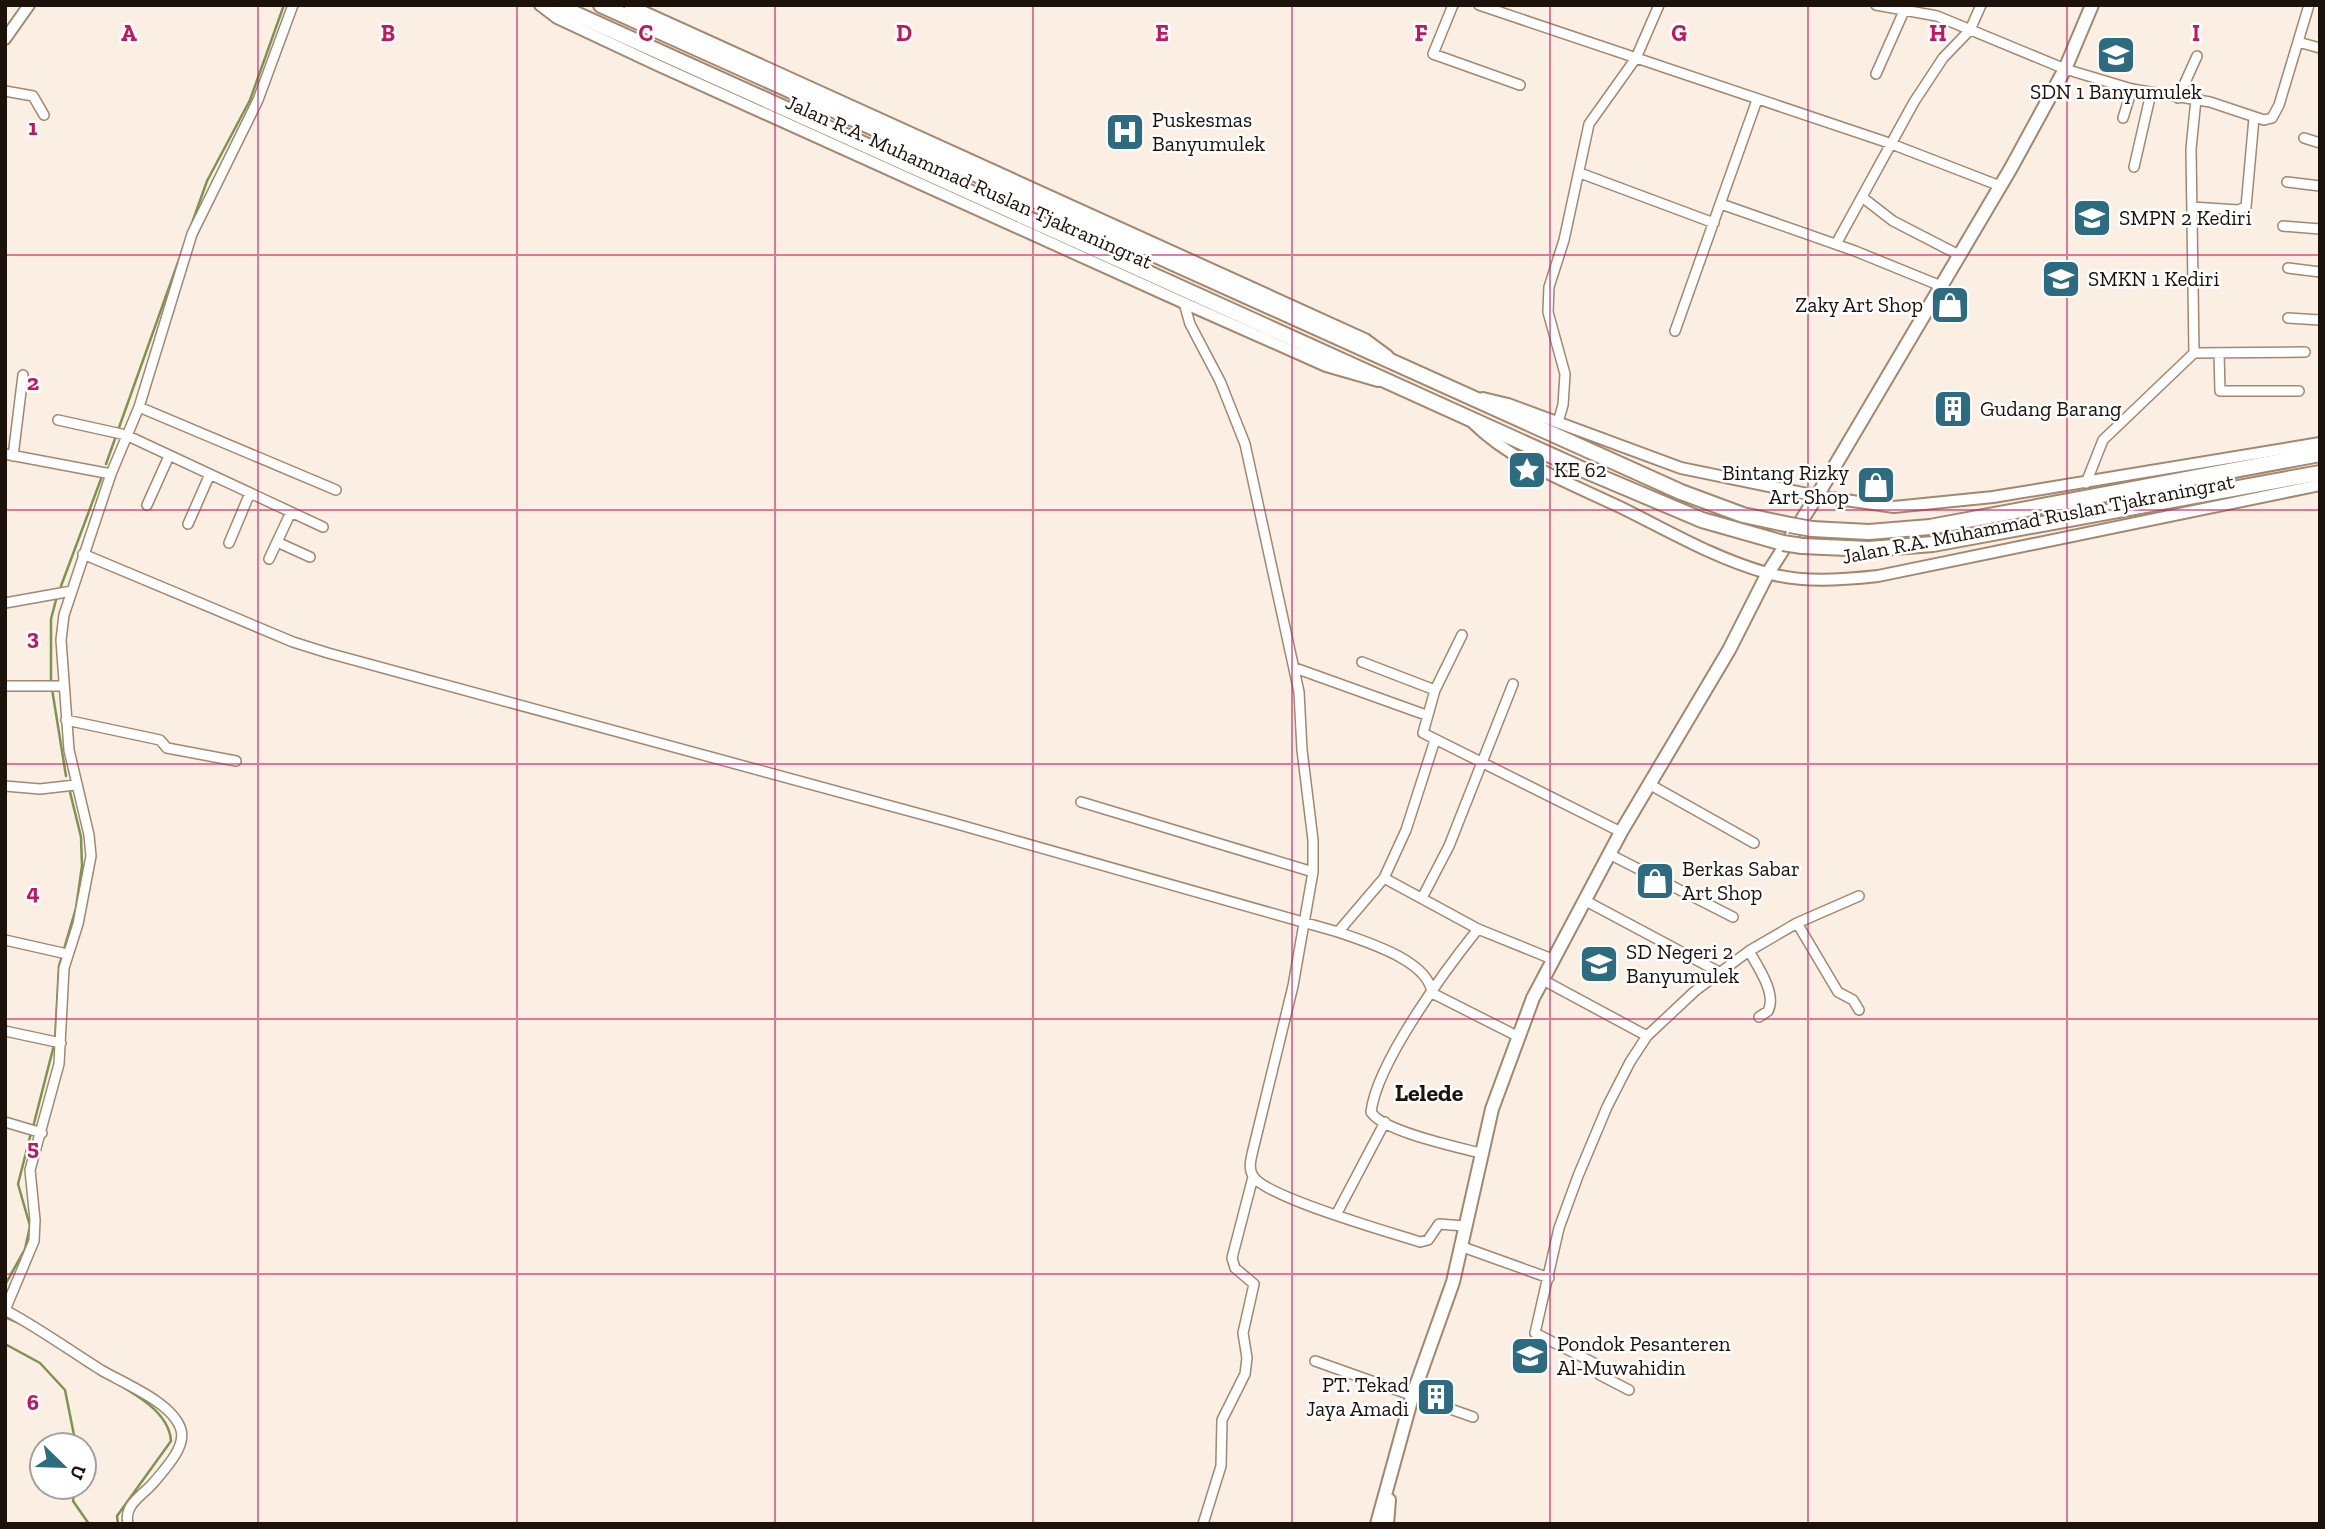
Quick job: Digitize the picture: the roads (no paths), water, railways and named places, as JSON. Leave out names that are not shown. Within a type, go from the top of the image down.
[{"type":"highway","name":"Jalan R.A. Muhammad Ruslan Tjakraningrat","points":[[556,5],[1388,383],[1702,520],[1783,543],[1869,549],[1933,544],[2320,473]]},
{"type":"highway","name":"Jalan R.A. Muhammad Ruslan Tjakraningrat","points":[[601,5],[1706,502],[1758,519],[1812,529],[1869,532],[1930,527],[2320,454]]},
{"type":"main road","points":[[1377,1524],[1412,1397],[1447,1301],[1480,1153],[1517,1036],[1552,959],[1620,832],[1729,650],[1768,573],[1817,496],[2000,186],[2065,69],[2092,5]]},
{"type":"main road","points":[[1387,1524],[1388,1479]]},
{"type":"street","points":[[5,39],[29,5]]},
{"type":"street","points":[[128,1524],[127,1514],[132,1504],[153,1484],[178,1448],[182,1433],[179,1425],[147,1395],[5,1310],[34,1241],[35,1220],[30,1170],[56,1042],[64,953],[78,923],[91,856],[89,835],[75,785],[61,686],[61,628],[111,474],[139,407],[192,234],[258,100],[293,5]]},
{"type":"street","name":"Jalan R.A. Muhammad Ruslan Tjakraningrat","points":[[540,5],[557,18],[655,64],[1184,303],[1326,366],[1355,377],[1388,383]]},
{"type":"street","name":"Jalan R.A. Muhammad Ruslan Tjakraningrat","points":[[629,5],[1365,339],[1394,362]]},
{"type":"street","points":[[1454,5],[1433,54],[1520,85]]},
{"type":"street","points":[[1479,5],[1889,143],[2000,186]]},
{"type":"street","points":[[1558,422],[1563,405],[1565,374],[1548,312],[1549,287],[1580,173],[1591,120],[1636,58],[1659,5]]},
{"type":"street","points":[[1876,5],[1931,14],[2065,69],[2132,89],[2196,99],[2267,120],[2274,115],[2309,5]]},
{"type":"street","points":[[1836,244],[1889,143],[1943,58],[1969,30],[1981,5]]},
{"type":"street","points":[[1876,74],[1904,11]]},
{"type":"street","points":[[2298,42],[2320,48]]},
{"type":"street","points":[[2178,98],[2197,56]]},
{"type":"street","points":[[2123,118],[2132,89]]},
{"type":"street","points":[[5,91],[33,96],[44,115]]},
{"type":"street","points":[[2134,167],[2151,93]]},
{"type":"street","points":[[2194,353],[2191,149],[2196,99]]},
{"type":"street","points":[[1675,331],[1757,100]]},
{"type":"street","points":[[2192,206],[2238,210],[2246,207],[2254,118]]},
{"type":"street","points":[[2304,138],[2320,143]]},
{"type":"street","points":[[1580,173],[1714,223]]},
{"type":"street","points":[[2287,182],[2320,186]]},
{"type":"street","points":[[1862,197],[1893,221],[1959,255]]},
{"type":"street","points":[[1721,204],[1836,244],[1941,286]]},
{"type":"street","points":[[2283,226],[2320,229]]},
{"type":"street","points":[[2288,268],[2320,272]]},
{"type":"street","points":[[1184,303],[1190,324],[1220,382],[1245,444],[1295,668],[1302,711],[1302,750],[1310,798],[1314,872],[1293,986],[1250,1168],[1253,1177],[1263,1185],[1294,1199],[1424,1242],[1439,1224],[1464,1227]]},
{"type":"street","points":[[2288,318],[2320,320]]},
{"type":"street","points":[[2086,482],[2103,440],[2194,353],[2305,352]]},
{"type":"street","points":[[2219,353],[2220,391],[2300,391]]},
{"type":"street","points":[[23,375],[9,455],[111,474]]},
{"type":"street","name":"Jalan R.A. Muhammad Ruslan Tjakraningrat","points":[[1469,396],[1508,404],[1681,468],[1878,506],[1911,507],[2086,482],[2320,443]]},
{"type":"street","points":[[139,407],[336,490]]},
{"type":"street","name":"Jalan R.A. Muhammad Ruslan Tjakraningrat","points":[[1467,417],[1502,447],[1733,562],[1768,573],[1832,580],[1878,576],[2320,485]]},
{"type":"street","points":[[58,420],[126,435],[323,527]]},
{"type":"street","points":[[147,505],[169,456]]},
{"type":"street","points":[[188,524],[210,474]]},
{"type":"street","points":[[229,543],[250,493]]},
{"type":"street","points":[[269,559],[290,512]]},
{"type":"street","points":[[277,542],[310,557]]},
{"type":"street","points":[[83,554],[305,646],[946,821],[1338,932],[1370,944],[1418,969],[1431,983],[1432,993]]},
{"type":"street","points":[[5,603],[72,592]]},
{"type":"street","points":[[1462,635],[1434,690],[1423,733],[1620,832]]},
{"type":"street","points":[[1362,662],[1434,690]]},
{"type":"street","points":[[1295,668],[1426,715]]},
{"type":"street","points":[[1422,898],[1449,846],[1479,762],[1513,684]]},
{"type":"street","points":[[5,686],[61,686]]},
{"type":"street","points":[[66,720],[160,740],[167,748],[236,761]]},
{"type":"street","points":[[1338,932],[1384,878],[1406,830],[1435,740]]},
{"type":"street","points":[[5,786],[40,789],[75,785]]},
{"type":"street","points":[[1648,785],[1754,843]]},
{"type":"street","points":[[1081,802],[1314,872]]},
{"type":"street","points":[[1609,854],[1733,916]]},
{"type":"street","points":[[1384,878],[1478,929],[1552,959]]},
{"type":"street","points":[[1629,1390],[1600,1375],[1594,1363],[1536,1336],[1559,1228],[1607,1107],[1647,1036],[1719,972],[1797,923],[1859,896]]},
{"type":"street","points":[[1584,900],[1719,972]]},
{"type":"street","points":[[1797,923],[1838,992],[1853,1000],[1859,1010]]},
{"type":"street","points":[[1478,929],[1432,993],[1390,1061],[1373,1099],[1372,1115],[1385,1122],[1480,1153]]},
{"type":"street","points":[[5,940],[64,953]]},
{"type":"street","points":[[1749,951],[1763,977],[1771,1002],[1768,1011],[1759,1017]]},
{"type":"street","points":[[1543,980],[1647,1036]]},
{"type":"street","points":[[1432,993],[1517,1036]]},
{"type":"street","points":[[5,1031],[56,1042]]},
{"type":"street","points":[[5,1122],[38,1132]]},
{"type":"street","points":[[1336,1215],[1385,1122]]},
{"type":"street","points":[[1203,1524],[1221,1466],[1222,1420],[1246,1366],[1243,1333],[1254,1283],[1235,1268],[1232,1258],[1253,1177]]},
{"type":"street","points":[[1460,1246],[1549,1278]]},
{"type":"street","points":[[1315,1362],[1473,1417]]},
{"type":"waterway","points":[[106,464],[207,181],[250,100],[284,5]]},
{"type":"waterway","points":[[61,586],[101,479]]},
{"type":"waterway","points":[[51,682],[51,619],[57,596]]},
{"type":"waterway","points":[[52,689],[66,776]]},
{"type":"waterway","points":[[55,1039],[59,966],[76,908],[82,866],[81,837],[70,792]]},
{"type":"waterway","points":[[33,1127],[54,1045]]},
{"type":"waterway","points":[[5,1285],[25,1249],[30,1226],[18,1184],[31,1133]]},
{"type":"waterway","points":[[5,1317],[21,1324]]},
{"type":"waterway","points":[[5,1344],[40,1363],[65,1390],[73,1431]]},
{"type":"waterway","points":[[82,1363],[149,1405],[160,1415],[168,1428],[171,1441],[117,1516],[118,1524]]},
{"type":"waterway","points":[[73,1501],[89,1524]]},
{"type":"place","name":"SDN 1 Banyumulek","points":[[2116,55]]},
{"type":"place","name":"Puskesmas Banyumulek","points":[[1125,132]]},
{"type":"place","name":"SMPN 2 Kediri","points":[[2092,218]]},
{"type":"place","name":"SMKN 1 Kediri","points":[[2061,279]]},
{"type":"place","name":"Zaky Art Shop","points":[[1950,305]]},
{"type":"place","name":"Gudang Barang","points":[[1953,409]]},
{"type":"place","name":"KE 62","points":[[1527,470]]},
{"type":"place","name":"Bintang Rizky Art Shop","points":[[1876,485]]},
{"type":"place","name":"Berkas Sabar Art Shop","points":[[1655,881]]},
{"type":"place","name":"SD Negeri 2 Banyumulek","points":[[1599,964]]},
{"type":"place","name":"Pondok Pesanteren Al-Muwahidin","points":[[1530,1356]]},
{"type":"place","name":"PT. Tekad Jaya Amadi","points":[[1436,1397]]},
{"type":"district","name":"Lelede","points":[[1429,1093]]}]
